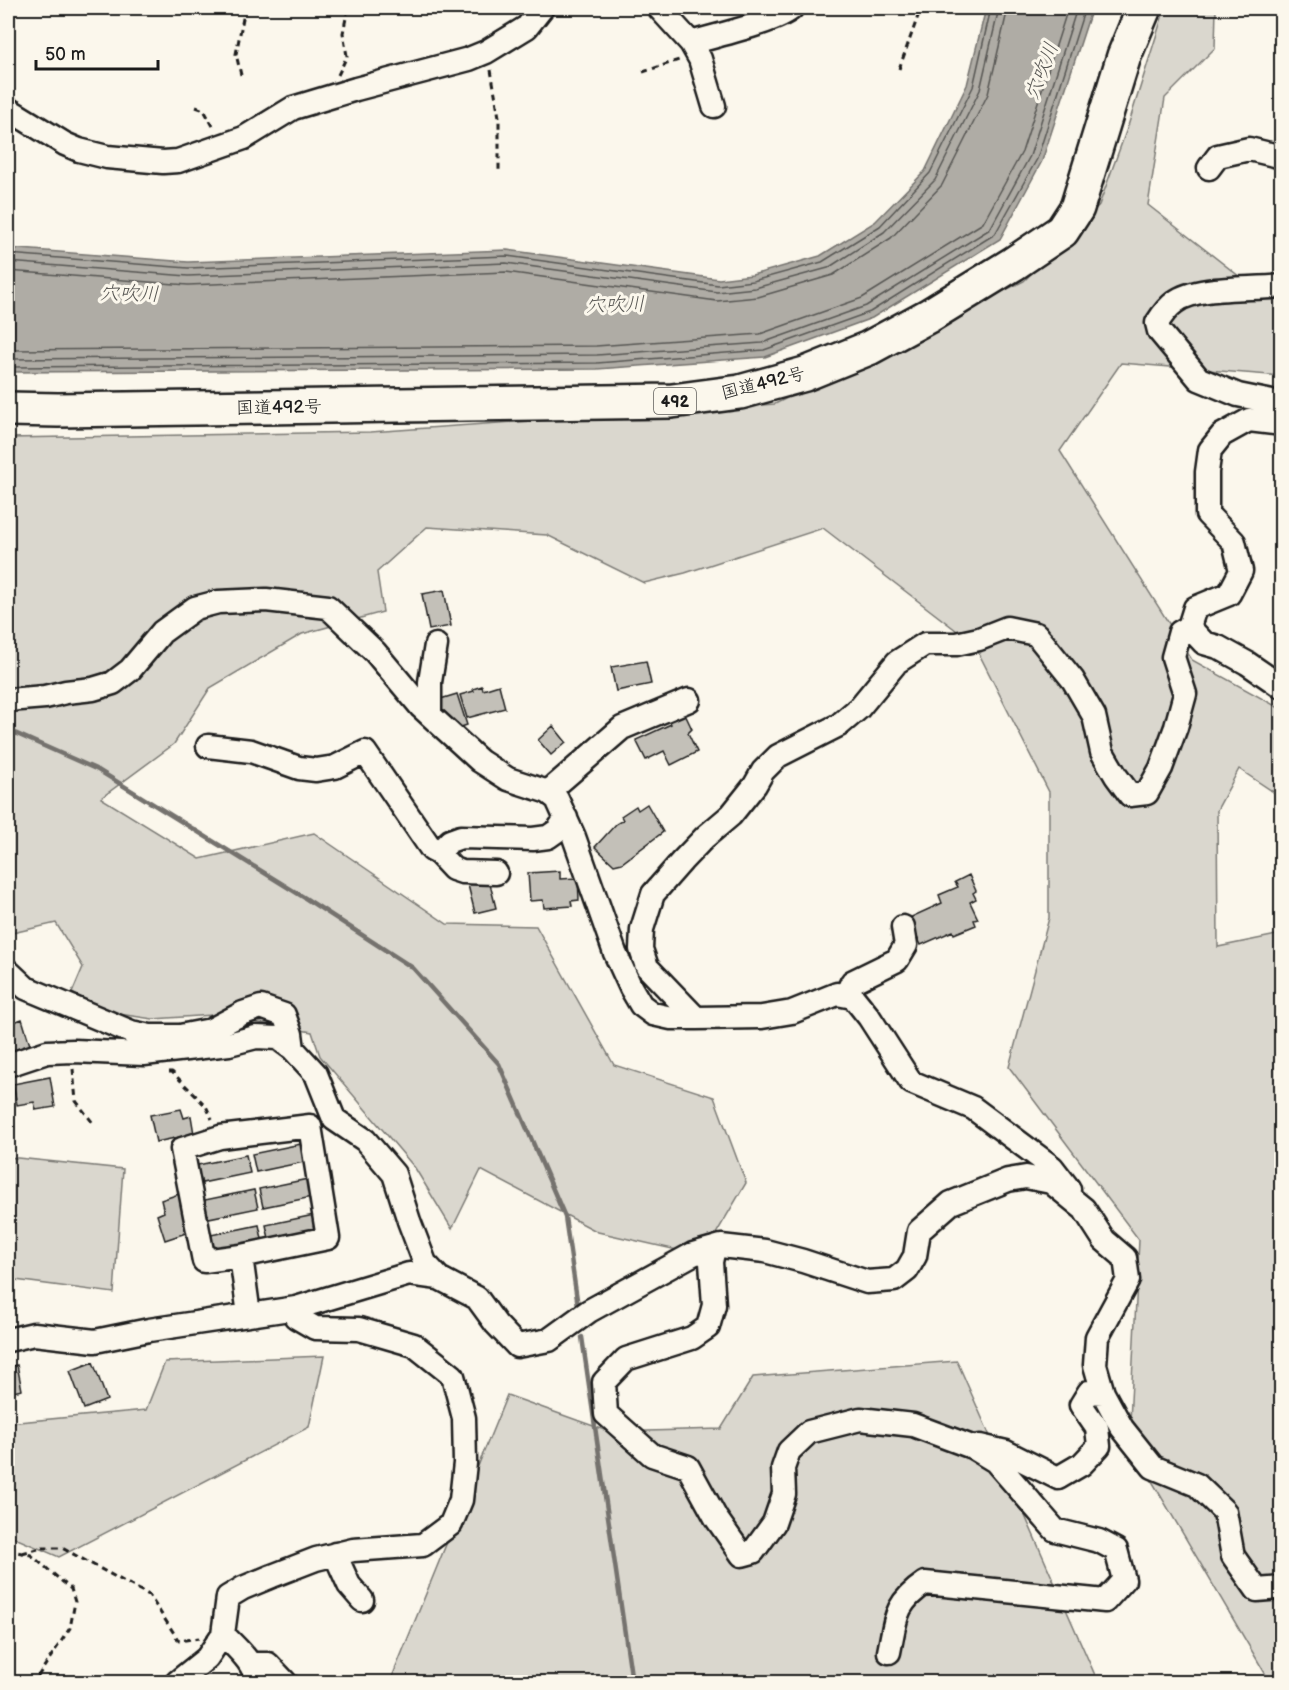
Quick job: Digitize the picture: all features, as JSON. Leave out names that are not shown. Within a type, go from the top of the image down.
[{"type":"highway","name":"国道492号","points":[[8,409],[672,401],[740,392],[805,374],[869,348],[930,315],[1062,231],[1077,208],[1124,56],[1144,8]]},
{"type":"street","points":[[8,109],[65,144],[79,150],[107,157],[177,161],[253,134],[293,108],[481,54],[528,27],[542,8]]},
{"type":"street","points":[[660,8],[694,48],[714,106]]},
{"type":"street","points":[[694,48],[770,19],[792,8]]},
{"type":"street","points":[[1209,168],[1218,156],[1249,149],[1281,157]]},
{"type":"street","points":[[1281,286],[1194,293],[1176,301],[1157,323],[1159,332],[1198,379],[1238,395],[1281,404]]},
{"type":"street","points":[[696,1018],[647,967],[640,949],[642,929],[653,894],[705,837],[731,815],[763,771],[778,756],[839,725],[859,708],[897,662],[925,644],[956,645],[1007,628],[1036,634],[1072,680],[1094,716],[1102,752],[1116,776],[1130,795],[1147,793],[1161,768],[1185,694],[1173,657],[1180,632],[1189,627],[1195,609],[1229,594],[1241,571],[1234,542],[1207,514],[1207,472],[1210,450],[1222,435],[1249,420],[1281,424]]},
{"type":"street","points":[[8,700],[45,698],[113,683],[130,670],[162,632],[195,608],[218,602],[266,600],[328,607],[375,652],[430,715],[480,761],[508,779],[548,792],[556,799],[566,818],[590,880],[615,953],[641,1005],[653,1014],[671,1018],[762,1017],[792,1012],[837,994],[853,997],[869,1017],[911,1082],[973,1108],[1052,1167],[1104,1240],[1125,1258],[1128,1280],[1097,1337],[1095,1365],[1103,1392],[1122,1428],[1153,1467],[1197,1485],[1225,1512],[1233,1556],[1257,1590],[1281,1588]]},
{"type":"street","points":[[1189,627],[1204,643],[1218,647],[1247,663],[1281,687]]},
{"type":"street","points":[[430,715],[429,682],[436,645]]},
{"type":"street","points":[[548,792],[622,728],[688,700]]},
{"type":"street","points":[[208,746],[251,751],[298,768],[316,770],[335,767],[364,752],[432,850],[453,869],[462,872],[496,873]]},
{"type":"street","points":[[438,854],[450,841],[461,837],[533,839],[548,837],[558,830],[566,818]]},
{"type":"street","points":[[846,995],[852,982],[897,960],[906,945],[903,927]]},
{"type":"street","points":[[8,970],[26,988],[131,1032],[150,1036],[180,1035],[211,1030],[243,1013],[261,1007],[285,1015],[293,1049]]},
{"type":"street","points":[[8,1065],[47,1052],[144,1054],[229,1044],[256,1037],[278,1038],[293,1049],[316,1074],[334,1119],[365,1140],[394,1174],[425,1263],[440,1278],[477,1298],[496,1324],[517,1346],[549,1340],[589,1311],[693,1254],[721,1246],[765,1251],[867,1282],[894,1281],[907,1270],[915,1256],[919,1231],[951,1203],[1008,1180],[1026,1177],[1051,1182],[1084,1209]]},
{"type":"street","points":[[310,1126],[328,1238],[241,1256],[204,1261],[182,1149],[220,1137],[310,1126]]},
{"type":"street","points":[[714,1248],[711,1262],[714,1305],[708,1327],[692,1338],[626,1359],[604,1382],[606,1414],[652,1455],[688,1467],[716,1518],[742,1555],[753,1552],[774,1523],[784,1494],[783,1468],[789,1451],[809,1432],[860,1419],[913,1425],[972,1447],[995,1461],[1055,1530],[1099,1541],[1116,1550],[1124,1580],[1105,1601],[925,1583],[911,1592],[897,1610],[889,1652]]},
{"type":"street","points":[[241,1256],[249,1315]]},
{"type":"street","points":[[8,1340],[34,1334],[95,1341],[149,1330],[296,1308],[409,1274],[440,1278]]},
{"type":"street","points":[[177,1683],[207,1658],[223,1634],[228,1597],[272,1576],[334,1554],[353,1550],[423,1545],[451,1524],[461,1500],[465,1463],[464,1418],[453,1376],[414,1345],[359,1329],[315,1328],[296,1317],[296,1308]]},
{"type":"street","points":[[961,1443],[1006,1452],[1058,1478],[1082,1464],[1099,1446],[1097,1428],[1081,1405],[1089,1392],[1103,1392]]},
{"type":"street","points":[[334,1554],[349,1585],[362,1600]]},
{"type":"street","points":[[223,1634],[254,1673],[268,1664],[285,1683]]},
{"type":"path","points":[[241,75],[236,54],[245,8]]},
{"type":"path","points":[[332,97],[335,79],[347,56],[343,33],[348,8]]},
{"type":"path","points":[[899,69],[921,8]]},
{"type":"path","points":[[643,72],[694,48]]},
{"type":"path","points":[[481,54],[490,66],[500,117],[499,172]]},
{"type":"path","points":[[196,107],[204,111],[223,146]]},
{"type":"path","points":[[82,1067],[73,1069],[76,1101],[93,1123]]},
{"type":"path","points":[[163,1071],[172,1072],[206,1106],[220,1137]]},
{"type":"path","points":[[22,1553],[42,1548],[62,1548],[149,1594],[179,1641],[223,1634]]},
{"type":"path","points":[[8,1550],[31,1555],[71,1588],[75,1602],[70,1628],[34,1683]]},
{"type":"shaded area","points":[[1165,8],[1216,8],[1215,48],[1165,98],[1148,205],[1244,280],[1281,284],[1281,376],[1121,363],[1060,451],[1192,660],[1281,709],[1281,797],[1239,769],[1217,810],[1218,947],[1281,934],[1281,1682],[1260,1682],[1269,1680],[1129,1442],[1139,1240],[1009,1067],[1049,918],[1049,792],[974,644],[823,528],[685,573],[644,583],[547,535],[427,527],[377,572],[383,612],[302,634],[210,688],[174,744],[101,798],[200,859],[314,833],[447,924],[536,926],[614,1065],[714,1097],[746,1183],[703,1256],[598,1232],[481,1170],[452,1229],[415,1168],[320,1056],[312,1032],[213,1015],[153,1019],[112,1013],[72,993],[83,967],[56,923],[8,934],[8,438],[370,432],[775,404],[1024,281],[1099,205],[1128,126]]},
{"type":"shaded area","points":[[8,1157],[123,1169],[114,1293],[8,1279]]},
{"type":"shaded area","points":[[324,1356],[309,1427],[59,1557],[8,1535],[8,1423],[146,1410],[165,1362]]},
{"type":"shaded area","points":[[957,1361],[1098,1682],[390,1682],[507,1395],[610,1432],[721,1429],[753,1377]]},
{"type":"water","name":"穴吹川","points":[[986,8],[1091,8],[1042,161],[1000,239],[872,318],[765,357],[597,369],[8,372],[8,248],[188,262],[507,250],[719,279],[752,275],[820,256],[875,222],[925,171],[967,85]]},
{"type":"building","points":[[444,590],[451,626],[429,630],[422,594]]},
{"type":"building","points":[[646,661],[651,684],[616,691],[611,667]]},
{"type":"building","points":[[499,685],[505,708],[467,718],[460,695],[482,686],[483,690]]},
{"type":"building","points":[[457,694],[467,725],[452,730],[434,701]]},
{"type":"building","points":[[683,710],[692,729],[688,733],[697,752],[671,765],[664,751],[646,760],[636,740],[671,724],[668,717]]},
{"type":"building","points":[[553,726],[566,742],[551,755],[538,740]]},
{"type":"building","points":[[647,804],[663,832],[622,863],[614,865],[595,847],[616,824],[623,820],[621,816],[636,806],[638,810]]},
{"type":"building","points":[[560,871],[560,879],[578,878],[579,900],[571,901],[572,906],[544,908],[543,900],[530,901],[528,873]]},
{"type":"building","points":[[969,875],[976,891],[973,893],[976,899],[970,902],[978,919],[974,920],[976,925],[954,934],[953,931],[921,945],[909,918],[942,903],[939,895],[958,887],[955,882]]},
{"type":"building","points":[[489,880],[496,908],[475,913],[468,885]]},
{"type":"building","points":[[22,1019],[30,1045],[8,1052],[8,1024]]},
{"type":"building","points":[[50,1077],[55,1107],[36,1110],[34,1102],[17,1105],[13,1084]]},
{"type":"building","points":[[181,1109],[184,1118],[191,1116],[194,1134],[156,1142],[150,1115]]},
{"type":"building","points":[[306,1143],[309,1161],[256,1172],[252,1154]]},
{"type":"building","points":[[246,1155],[250,1173],[197,1184],[193,1166]]},
{"type":"building","points":[[313,1178],[317,1196],[263,1207],[259,1189]]},
{"type":"building","points":[[254,1190],[258,1208],[204,1219],[200,1201]]},
{"type":"building","points":[[179,1194],[192,1231],[165,1240],[157,1215],[164,1212],[161,1200]]},
{"type":"building","points":[[319,1214],[323,1232],[270,1243],[266,1225]]},
{"type":"building","points":[[259,1225],[263,1243],[210,1254],[206,1236]]},
{"type":"building","points":[[93,1362],[107,1400],[84,1409],[70,1371]]},
{"type":"building","points":[[17,1365],[22,1390],[8,1393],[8,1367]]},
{"type":"waterway","points":[[8,730],[98,770],[413,968],[499,1064],[565,1217],[578,1306]]},
{"type":"waterway","points":[[582,1337],[632,1682]]}]
